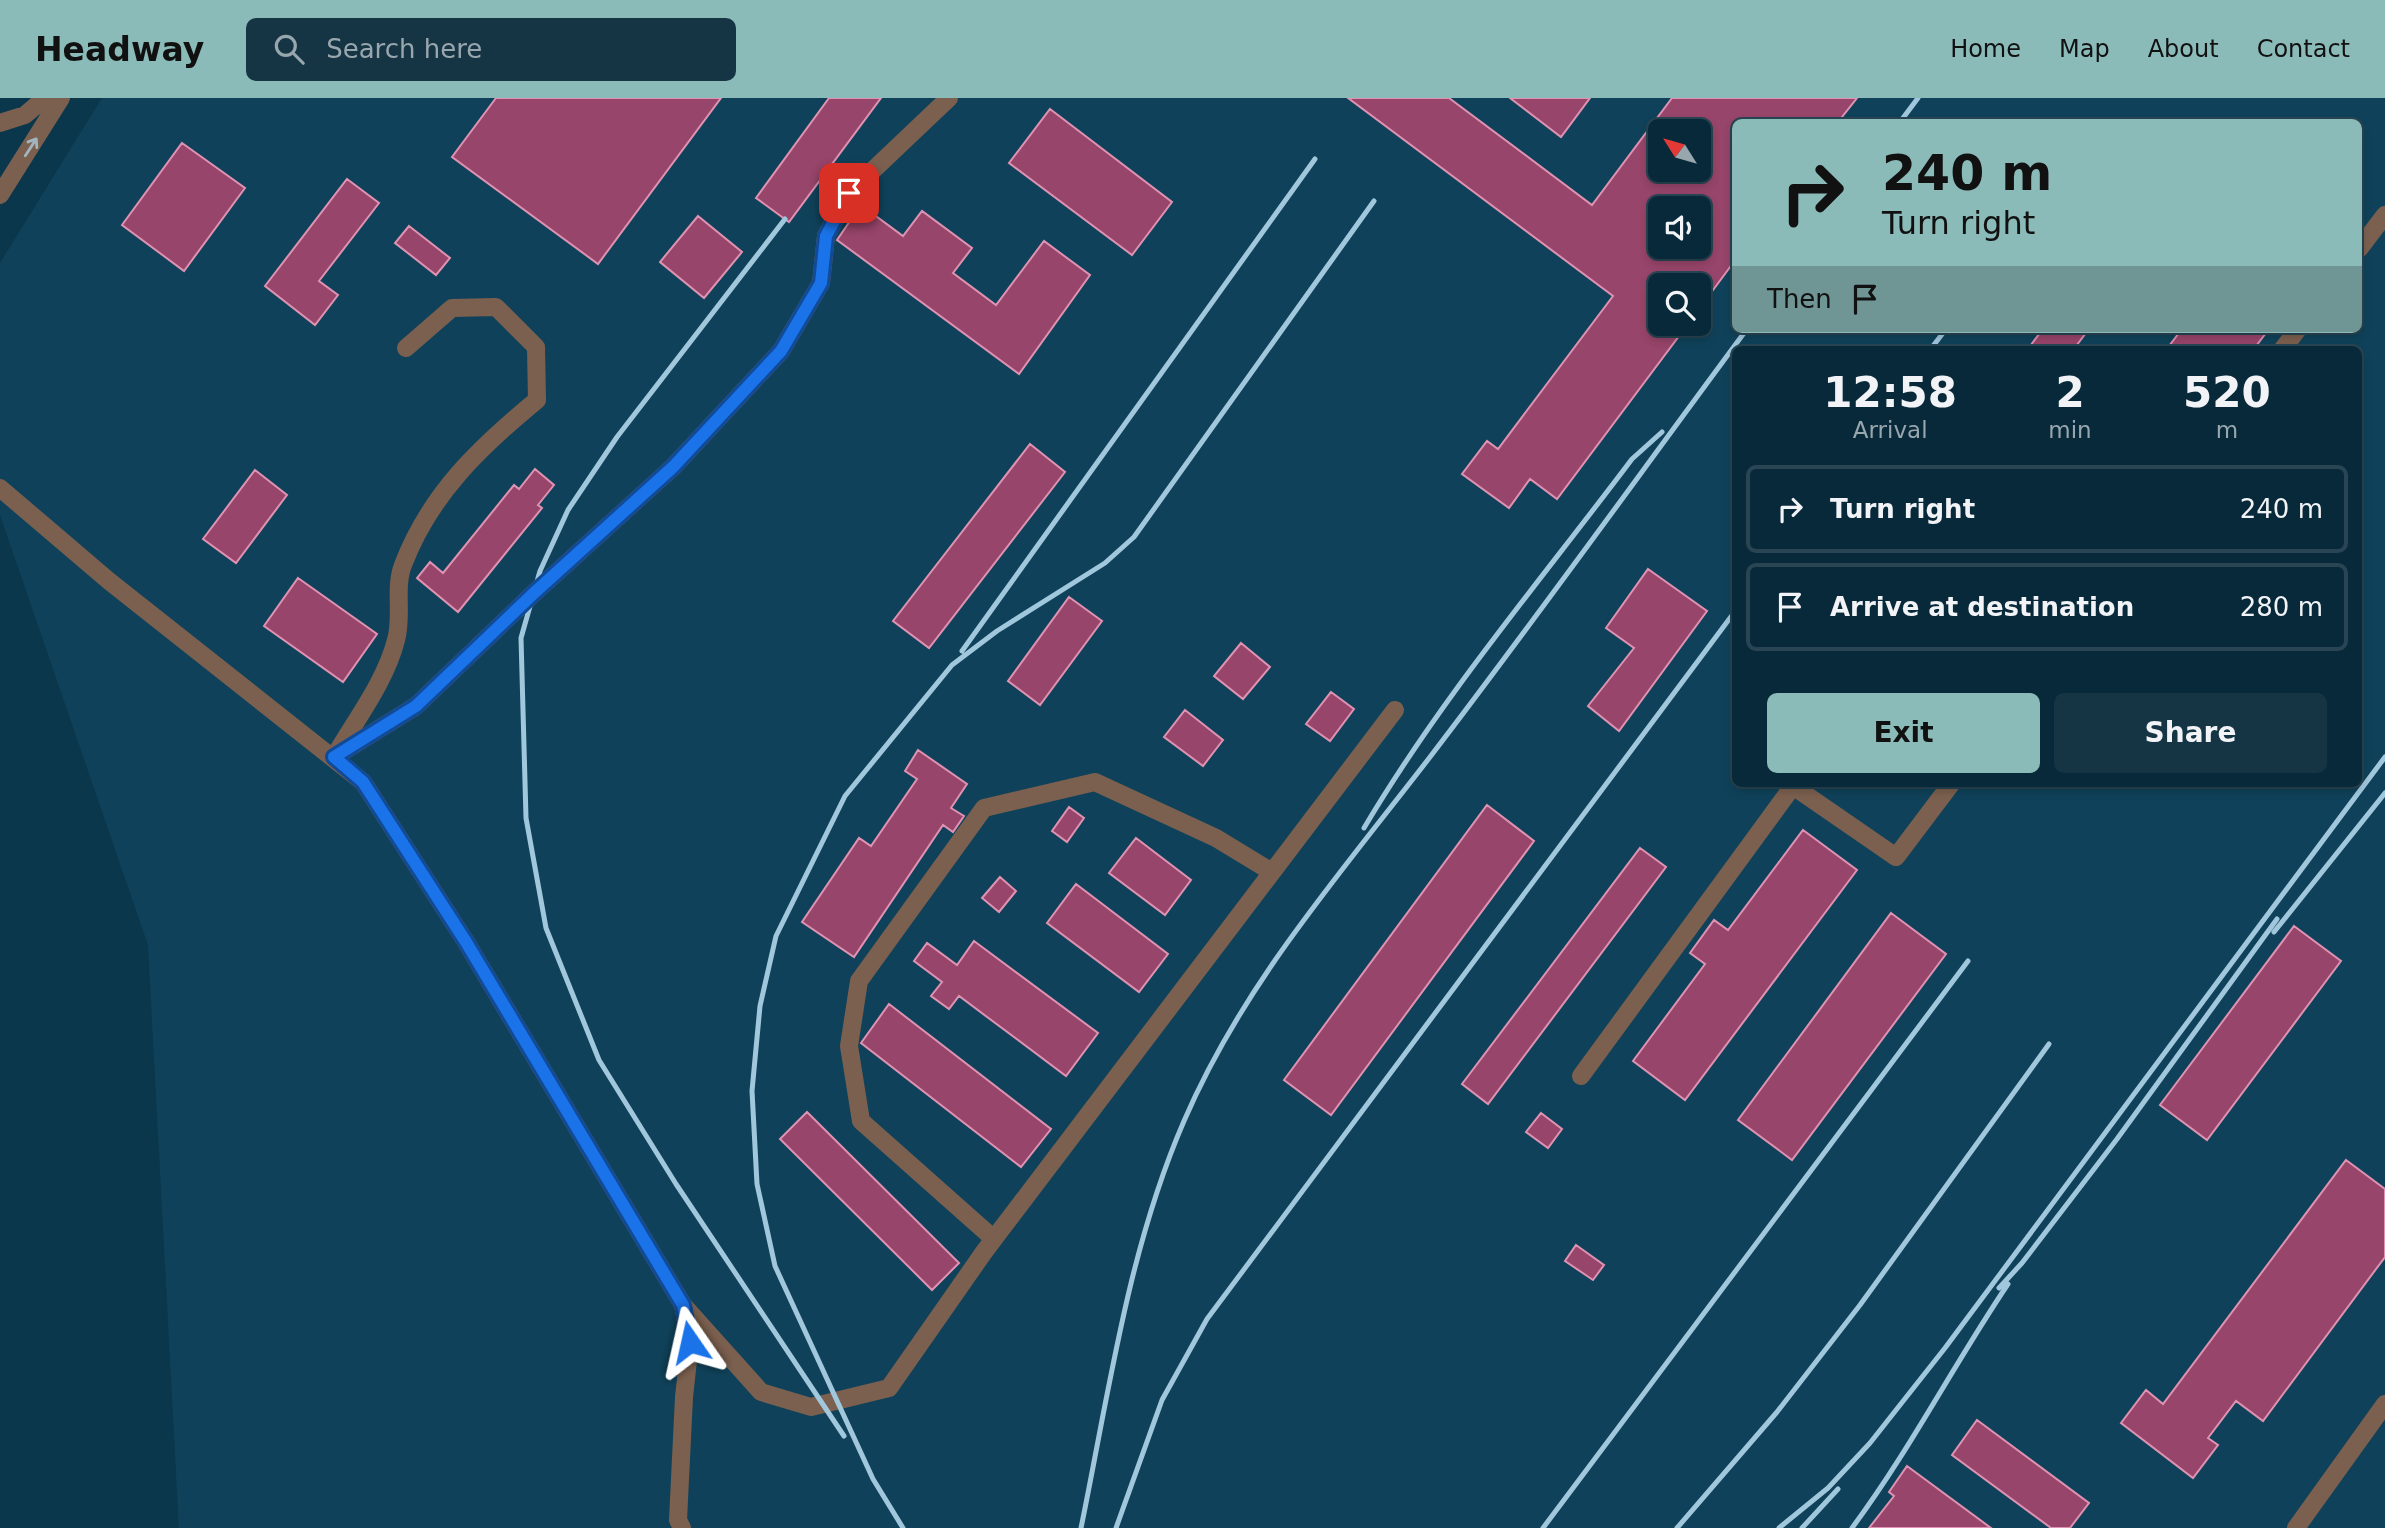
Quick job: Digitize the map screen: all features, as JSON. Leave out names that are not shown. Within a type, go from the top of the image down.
[{"type":"street","points":[[0,123],[26,115],[45,98]]},
{"type":"street","points":[[0,195],[61,98]]},
{"type":"street","points":[[334,757],[416,706],[682,457],[781,351],[821,283],[826,236],[849,193],[949,98]]},
{"type":"street","points":[[2362,245],[2385,215]]},
{"type":"street","points":[[334,757],[371,696],[396,639],[402,568],[423,520],[483,445],[537,400],[536,347],[496,307],[452,308],[406,348]]},
{"type":"street","points":[[1,490],[110,581],[363,782],[466,942],[683,1305],[761,1392],[811,1407],[889,1388],[994,1239],[1395,710]]},
{"type":"street","points":[[994,1239],[861,1121],[849,1046],[859,981],[984,808],[1095,782],[1216,838],[1272,872]]},
{"type":"street","points":[[1581,1076],[1792,787]]},
{"type":"street","points":[[1794,787],[1896,857],[1949,787]]},
{"type":"street","points":[[682,1528],[678,1520],[690,1342],[683,1305]]},
{"type":"street","points":[[2296,1528],[2385,1404]]},
{"type":"shaded area","points":[[102,98],[2385,98],[2385,1528],[179,1528],[148,945],[0,515],[0,263]]},
{"type":"building","points":[[496,98],[721,98],[598,264],[452,157]]},
{"type":"building","points":[[829,98],[881,98],[789,222],[756,198]]},
{"type":"building","points":[[1348,98],[1449,98],[1592,205],[1648,130],[1648,182],[1712,182],[1712,119],[1656,119],[1672,98],[1857,98],[1840,119],[1732,119],[1732,264],[1711,293],[1711,273],[1648,273],[1648,336],[1679,336],[1557,499],[1530,479],[1509,508],[1462,474],[1487,441],[1498,449],[1613,296]]},
{"type":"building","points":[[1510,98],[1590,98],[1561,137]]},
{"type":"building","points":[[1050,109],[1172,202],[1132,255],[1009,163]]},
{"type":"building","points":[[182,143],[245,188],[184,271],[122,225]]},
{"type":"building","points":[[347,179],[379,203],[319,281],[338,295],[315,325],[265,286]]},
{"type":"building","points":[[861,205],[903,236],[922,211],[972,248],[953,273],[996,305],[1044,241],[1090,275],[1019,374],[837,240]]},
{"type":"building","points":[[698,216],[742,252],[704,298],[660,262]]},
{"type":"building","points":[[409,226],[450,258],[436,275],[395,243]]},
{"type":"building","points":[[2040,333],[2086,333],[2076,346],[2030,346]]},
{"type":"building","points":[[2179,333],[2266,333],[2256,346],[2169,346]]},
{"type":"building","points":[[1030,444],[1065,472],[929,648],[893,621]]},
{"type":"building","points":[[535,469],[554,485],[538,505],[542,508],[458,612],[417,578],[430,562],[443,573],[514,485],[519,489]]},
{"type":"building","points":[[255,470],[287,495],[236,563],[203,539]]},
{"type":"building","points":[[1648,569],[1707,611],[1619,731],[1588,706],[1634,648],[1606,628]]},
{"type":"building","points":[[298,578],[377,634],[343,682],[264,626]]},
{"type":"building","points":[[1069,597],[1102,621],[1040,705],[1008,681]]},
{"type":"building","points":[[1241,643],[1270,667],[1243,699],[1214,676]]},
{"type":"building","points":[[1331,692],[1354,709],[1330,741],[1306,724]]},
{"type":"building","points":[[1185,710],[1223,740],[1203,766],[1164,737]]},
{"type":"building","points":[[918,750],[967,784],[951,808],[964,816],[953,832],[943,825],[854,957],[802,922],[859,838],[871,846],[917,779],[905,771]]},
{"type":"building","points":[[1487,805],[1534,841],[1331,1115],[1284,1080]]},
{"type":"building","points":[[1069,807],[1084,818],[1067,842],[1052,831]]},
{"type":"building","points":[[1803,830],[1857,870],[1685,1100],[1633,1061],[1705,964],[1690,953],[1714,920],[1728,930]]},
{"type":"building","points":[[1136,838],[1191,880],[1165,915],[1109,873]]},
{"type":"building","points":[[1640,848],[1666,867],[1488,1104],[1462,1084]]},
{"type":"building","points":[[1000,877],[1016,891],[999,912],[982,898]]},
{"type":"building","points":[[1076,884],[1168,954],[1139,992],[1047,923]]},
{"type":"building","points":[[1891,913],[1946,954],[1792,1160],[1738,1120]]},
{"type":"building","points":[[2294,926],[2341,961],[2207,1140],[2160,1105]]},
{"type":"building","points":[[974,941],[1098,1033],[1066,1076],[959,996],[949,1009],[931,996],[942,982],[914,961],[927,943],[957,965]]},
{"type":"building","points":[[889,1004],[1051,1129],[1021,1167],[861,1043]]},
{"type":"building","points":[[807,1112],[959,1263],[932,1290],[780,1139]]},
{"type":"building","points":[[1541,1113],[1562,1129],[1548,1148],[1526,1132]]},
{"type":"building","points":[[2346,1160],[2385,1189],[2385,1257],[2263,1421],[2236,1401],[2208,1438],[2218,1445],[2193,1478],[2121,1423],[2146,1390],[2163,1404]]},
{"type":"building","points":[[1576,1245],[1604,1265],[1593,1280],[1565,1261]]},
{"type":"building","points":[[1977,1420],[2089,1503],[2070,1528],[2051,1528],[1952,1455]]},
{"type":"building","points":[[1907,1466],[1991,1528],[1869,1528],[1894,1496],[1889,1492]]},
{"type":"railway","points":[[1902,119],[1918,98]]},
{"type":"railway","points":[[962,651],[1315,159]]},
{"type":"railway","points":[[903,1528],[873,1479],[775,1266],[757,1184],[752,1091],[760,1006],[776,936],[845,796],[952,665],[997,631],[1105,563],[1134,537],[1374,201]]},
{"type":"railway","points":[[785,219],[617,437],[568,510],[540,571],[521,638],[526,818],[546,928],[599,1060],[676,1184],[844,1436]]},
{"type":"railway","points":[[1735,346],[1744,333]]},
{"type":"railway","points":[[1933,346],[1943,333]]},
{"type":"railway","points":[[1081,1528],[1122,1322],[1148,1220],[1184,1121],[1208,1071],[1264,976],[1295,932],[1470,704],[1732,349]]},
{"type":"railway","points":[[1364,828],[1426,733],[1493,640],[1632,459],[1662,432]]},
{"type":"railway","points":[[1116,1528],[1162,1400],[1207,1319],[1732,615]]},
{"type":"railway","points":[[1779,1528],[1828,1488],[1870,1443],[1945,1348],[2385,757]]},
{"type":"railway","points":[[2274,932],[2385,793]]},
{"type":"railway","points":[[1999,1288],[2022,1263],[2117,1139],[2277,919]]},
{"type":"railway","points":[[1543,1528],[1968,961]]},
{"type":"railway","points":[[1677,1528],[1777,1412],[1860,1305],[2049,1044]]},
{"type":"railway","points":[[1852,1528],[1893,1468],[2008,1284]]},
{"type":"railway","points":[[1802,1528],[1838,1489]]},
{"type":"route","points":[[690,1342],[683,1305],[466,942],[363,782],[334,757],[416,706],[534,593],[673,467],[781,351],[821,283],[826,236],[849,193]]}]
